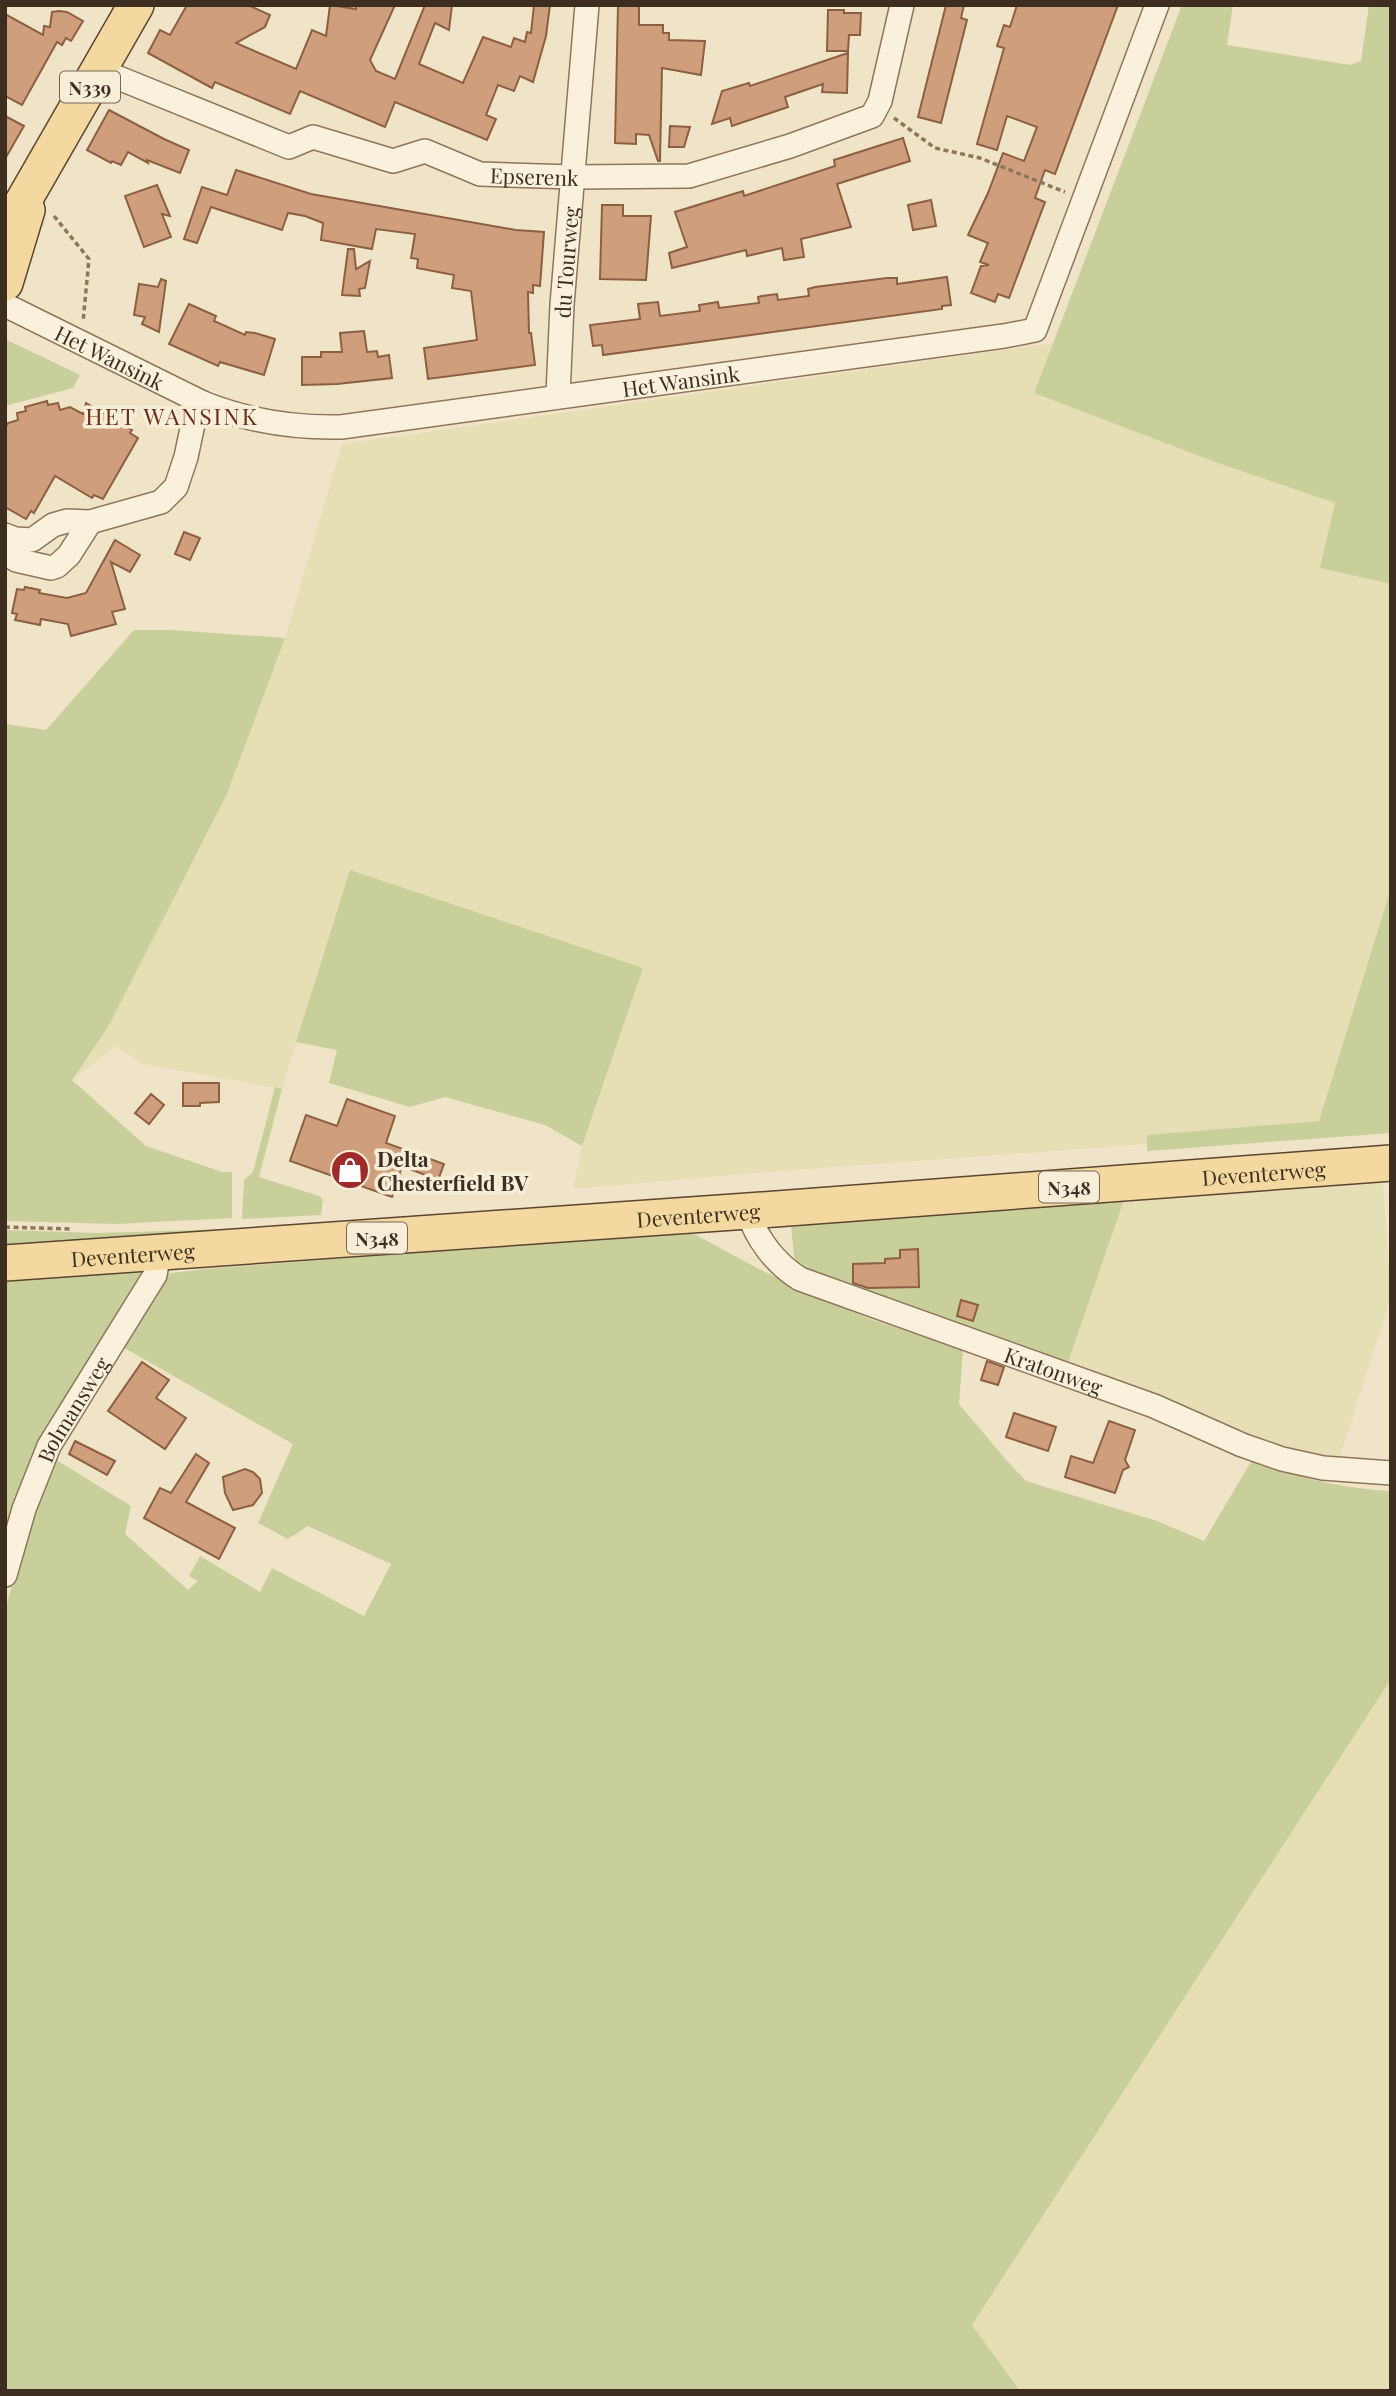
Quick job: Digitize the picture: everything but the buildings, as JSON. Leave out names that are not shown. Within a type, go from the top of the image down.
[{"type":"main road","name":"N339","points":[[5,233],[136,5]]},
{"type":"main road","name":"N339","points":[[5,283],[23,219],[43,167]]},
{"type":"main road","name":"Deventerweg","points":[[5,1263],[1391,1163]]},
{"type":"street","name":"du Tourweg","points":[[558,395],[562,305],[587,5]]},
{"type":"street","points":[[878,107],[902,5]]},
{"type":"street","name":"Het Wansink","points":[[5,305],[203,403],[236,416],[304,428],[341,427],[1035,330],[1157,5]]},
{"type":"street","name":"Epserenk","points":[[99,71],[289,147],[313,137],[393,161],[425,151],[480,174],[573,177],[689,176],[865,120],[878,107]]},
{"type":"street","points":[[5,536],[32,540],[60,523],[76,520],[90,523],[155,505],[167,498],[176,487],[193,424],[203,403]]},
{"type":"street","points":[[5,552],[16,560],[51,568],[57,566],[69,555],[90,523]]},
{"type":"street","name":"Kratonweg","points":[[748,1211],[758,1235],[768,1249],[789,1272],[800,1279],[1154,1406],[1242,1445],[1282,1459],[1323,1468],[1391,1473]]},
{"type":"street","name":"Bolmansweg","points":[[5,1575],[24,1508],[49,1446],[155,1275],[159,1253]]},
{"type":"path","points":[[878,107],[935,148],[980,158],[1085,200]]},
{"type":"path","points":[[50,212],[89,259],[81,341]]},
{"type":"shaded area","points":[[1053,343],[1034,393],[1215,462],[1335,503],[1320,568],[1391,584],[1391,888],[1319,1121],[1147,1135],[1147,1144],[573,1189],[582,1146],[643,968],[325,948],[282,1089],[143,1064],[116,1046],[71,1080],[108,1027],[227,794],[285,638],[342,444]]},
{"type":"shaded area","points":[[1383,1182],[1391,1297],[1336,1469],[1066,1368],[1124,1200]]},
{"type":"shaded area","points":[[1391,1679],[1391,2391],[1020,2391],[972,2325]]},
{"type":"green space","points":[[1182,5],[1233,5],[1227,45],[1350,65],[1361,61],[1369,5],[1391,5],[1391,584],[1320,568],[1335,503],[1215,462],[1034,393]]},
{"type":"green space","points":[[5,339],[80,375],[73,388],[5,406]]},
{"type":"green space","points":[[134,630],[285,638],[227,794],[108,1027],[72,1080],[146,1146],[222,1172],[232,1172],[232,1218],[117,1224],[5,1221],[5,724],[46,730]]},
{"type":"green space","points":[[350,870],[643,968],[582,1146],[545,1125],[445,1097],[410,1107],[329,1083],[337,1050],[296,1042]]},
{"type":"green space","points":[[1391,888],[1391,1133],[1147,1151],[1147,1135],[1319,1121]]},
{"type":"green space","points":[[275,1087],[282,1089],[259,1177],[319,1196],[323,1199],[321,1215],[242,1219],[244,1180],[253,1172]]},
{"type":"green space","points":[[1124,1200],[1066,1368],[796,1273],[791,1226]]},
{"type":"green space","points":[[233,1229],[231,1235],[5,1251],[5,1230],[98,1233]]},
{"type":"green space","points":[[684,1232],[696,1235],[819,1298],[873,1320],[963,1350],[959,1404],[1026,1481],[1157,1521],[1204,1541],[1252,1460],[1320,1481],[1391,1491],[1391,1679],[972,2325],[1020,2391],[5,2391],[5,1611],[28,1525],[55,1459],[131,1506],[125,1534],[188,1590],[198,1581],[189,1576],[200,1556],[260,1592],[272,1568],[364,1616],[391,1564],[308,1526],[288,1539],[258,1523],[293,1444],[121,1346],[165,1274]]},
{"type":"green space","points":[[140,1269],[140,1278],[5,1557],[5,1274]]},
{"type":"place","name":"Delta Chesterfield BV","points":[[350,1170]]},
{"type":"district","name":"HET WANSINK","points":[[172,415]]}]
